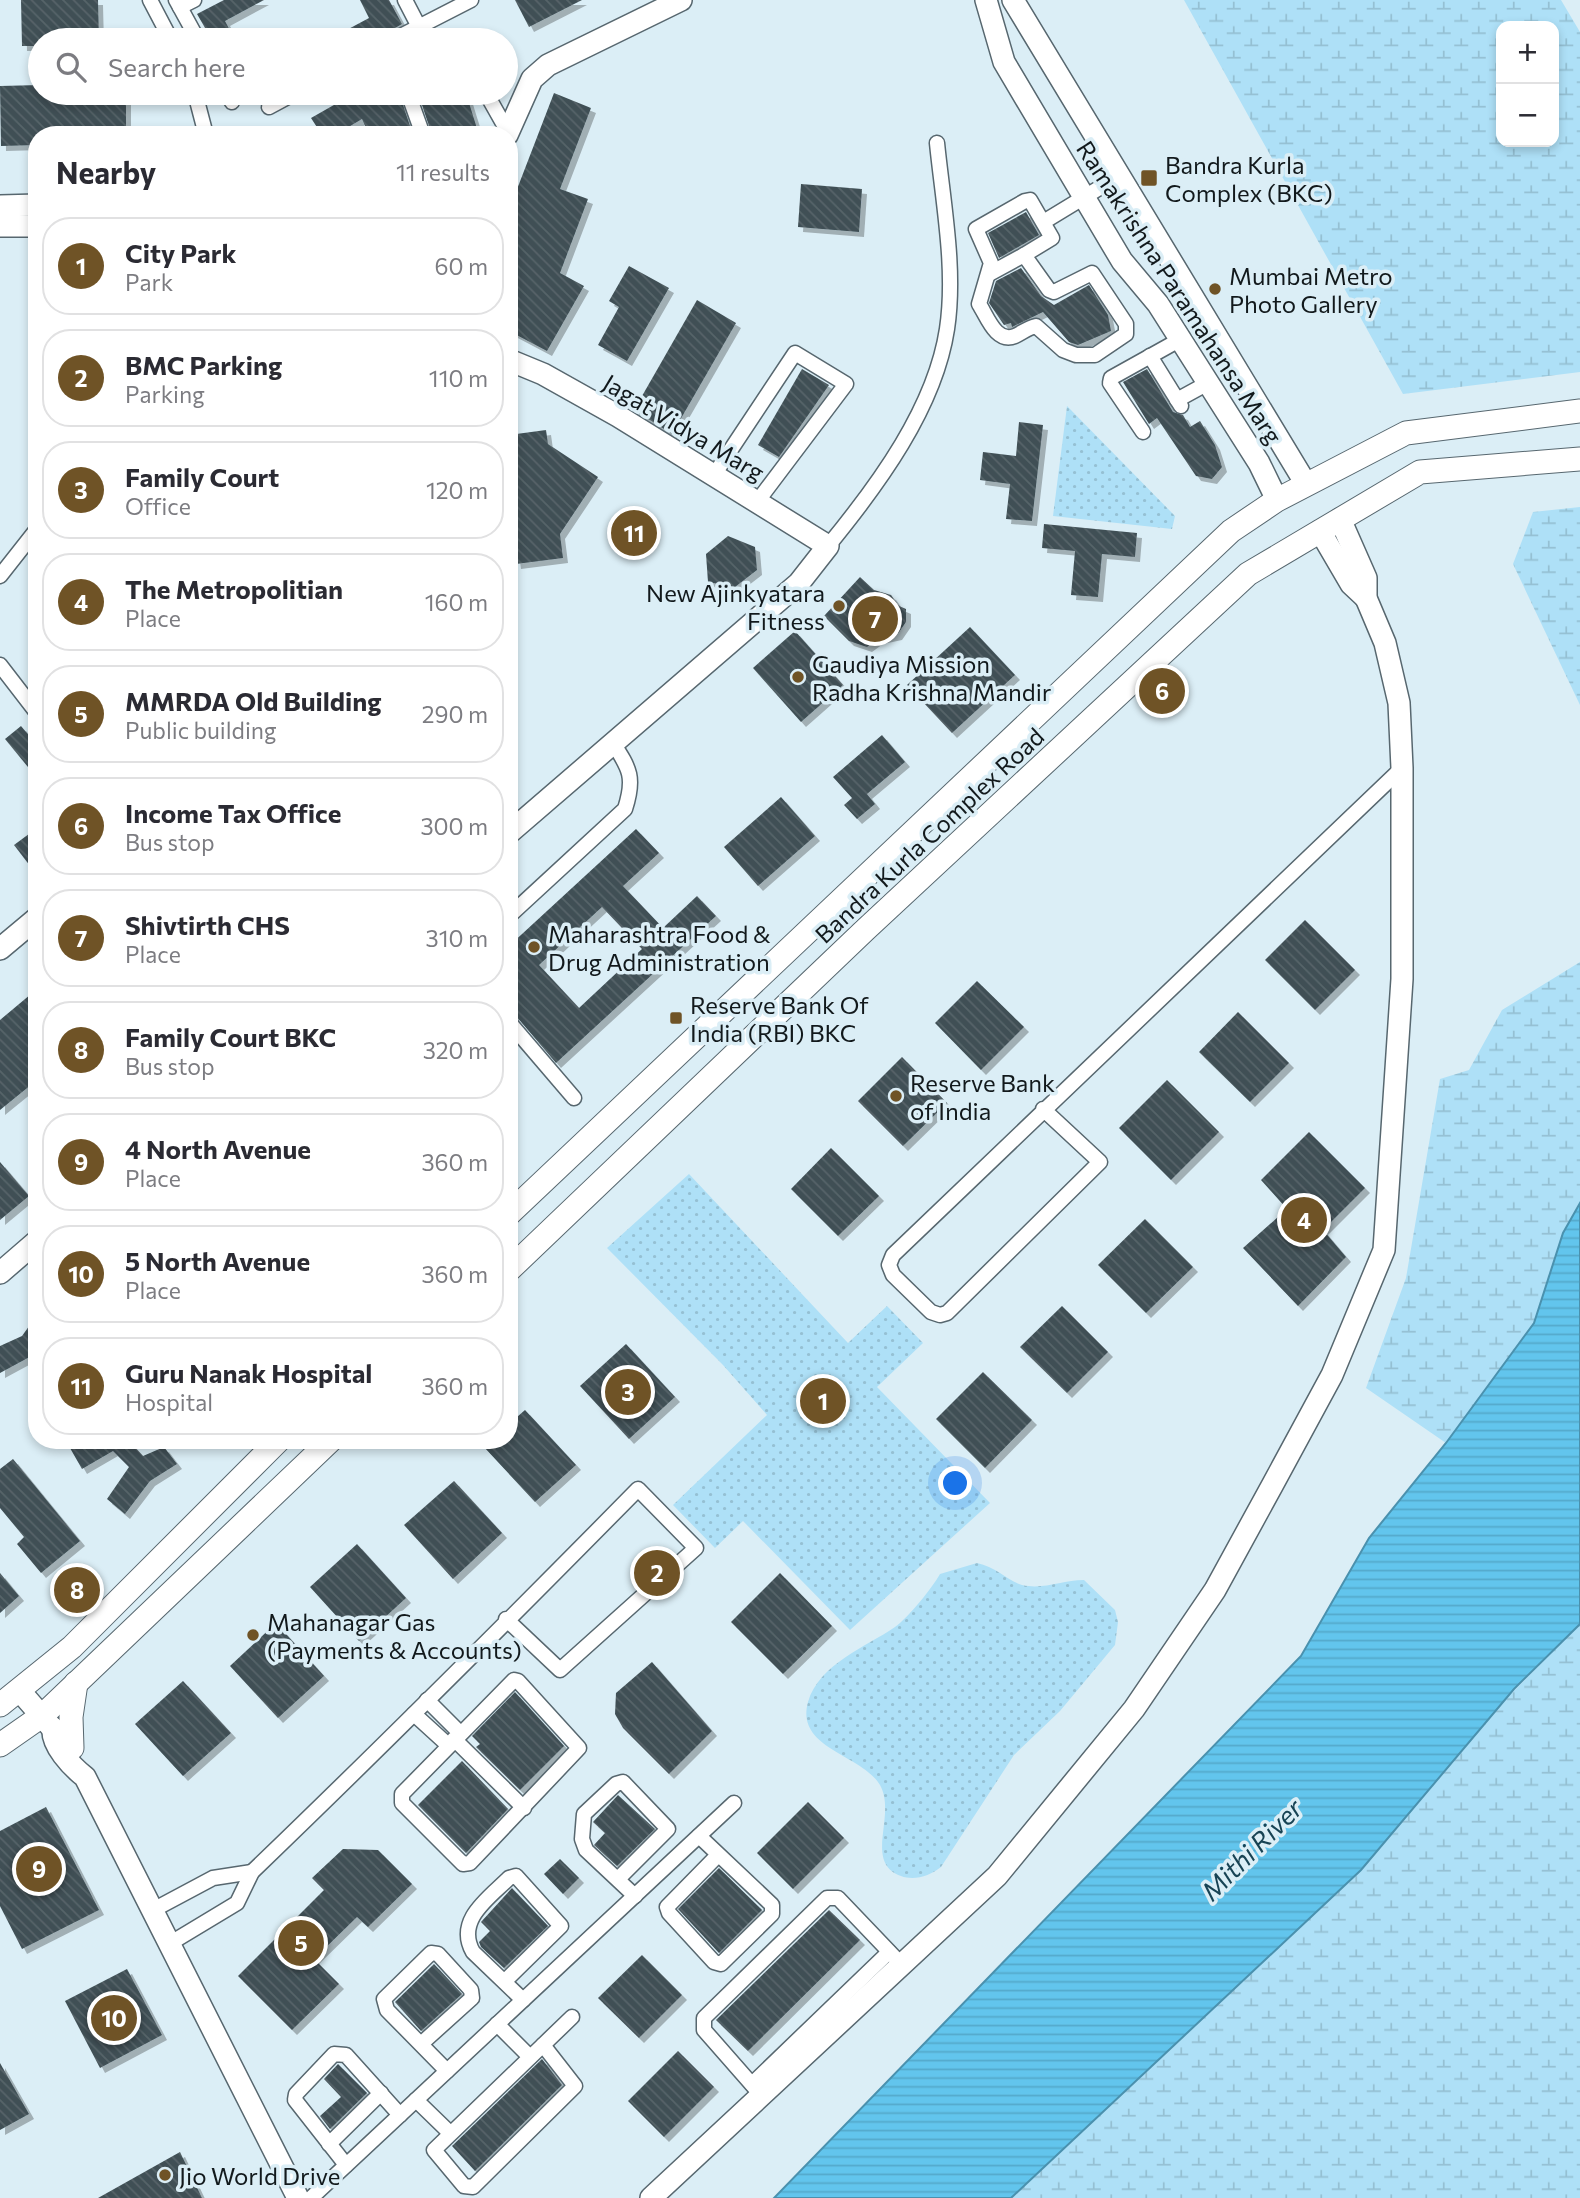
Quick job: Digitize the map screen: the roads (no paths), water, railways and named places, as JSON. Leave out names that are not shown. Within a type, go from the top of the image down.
[{"type":"main road","name":"Bandra Kurla Complex Road","points":[[518,1205],[1231,531],[1277,499],[1406,433],[1580,411]]},
{"type":"main road","name":"Bandra Kurla Complex Road","points":[[518,1261],[864,930],[1248,574],[1419,472],[1580,459]]},
{"type":"main road","points":[[0,1705],[72,1647],[270,1449]]},
{"type":"main road","points":[[0,1745],[48,1722],[76,1683],[322,1449]]},
{"type":"main road","points":[[72,1748],[71,1717],[76,1683]]},
{"type":"street","points":[[150,0],[165,28]]},
{"type":"street","points":[[191,28],[178,4],[194,0]]},
{"type":"street","points":[[405,0],[419,27],[471,0]]},
{"type":"street","points":[[510,126],[532,79],[548,65],[681,0]]},
{"type":"street","name":"Ramakrishna Paramahansa Marg","points":[[986,0],[1004,62],[1122,261],[1158,303],[1259,463],[1277,499]]},
{"type":"street","points":[[1013,0],[1306,484]]},
{"type":"street","points":[[198,105],[204,126]]},
{"type":"street","points":[[269,107],[273,105]]},
{"type":"street","points":[[412,105],[420,126]]},
{"type":"street","points":[[492,105],[503,126]]},
{"type":"street","points":[[518,825],[799,583],[881,479],[940,366],[947,326],[948,257],[937,144]]},
{"type":"street","points":[[1045,221],[1119,176]]},
{"type":"street","points":[[989,274],[1052,238],[1035,204],[1025,201],[978,226],[976,233],[991,263],[979,296],[979,304],[998,335],[1013,338],[1036,326],[1068,353],[1095,355],[1126,334],[1126,324],[1096,275],[1087,273],[1051,292],[1024,255]]},
{"type":"street","points":[[0,206],[28,205]]},
{"type":"street","points":[[0,226],[28,226]]},
{"type":"street","points":[[1143,432],[1111,379],[1181,340]]},
{"type":"street","points":[[713,475],[795,353],[846,384],[757,502]]},
{"type":"street","points":[[1150,356],[1179,403],[1208,383]]},
{"type":"street","name":"Jagat Vidya Marg","points":[[518,364],[543,374],[828,546]]},
{"type":"street","points":[[651,2198],[757,2089],[895,1959],[998,1876],[1134,1709],[1215,1590],[1332,1375],[1384,1250],[1402,979],[1402,768],[1399,703],[1385,643],[1366,598],[1366,578],[1330,525]]},
{"type":"street","points":[[0,576],[28,540]]},
{"type":"street","points":[[0,665],[28,701]]},
{"type":"street","points":[[518,908],[625,809],[632,787],[628,765],[613,743]]},
{"type":"street","points":[[1043,1109],[1100,1162],[947,1313],[940,1315],[931,1312],[892,1275],[889,1265],[893,1255],[1043,1109],[1402,768]]},
{"type":"street","points":[[0,949],[28,926]]},
{"type":"street","points":[[518,1033],[574,1098]]},
{"type":"street","points":[[0,1273],[28,1249]]},
{"type":"street","points":[[169,1944],[237,1903],[252,1872],[414,1714],[506,1619],[638,1489],[696,1548],[560,1670],[506,1619]]},
{"type":"street","points":[[514,1680],[518,1681],[578,1744],[577,1753],[470,1863],[458,1861],[402,1803],[401,1798],[454,1739],[514,1680]]},
{"type":"street","points":[[19,1690],[85,1765],[85,1777]]},
{"type":"street","points":[[427,1700],[454,1739],[524,1808]]},
{"type":"street","points":[[414,1714],[454,1739]]},
{"type":"street","points":[[48,1722],[52,1735],[74,1769],[85,1777],[298,2198]]},
{"type":"street","points":[[618,1879],[668,1829],[623,1782],[616,1784],[584,1814],[582,1822],[586,1850],[635,1896]]},
{"type":"street","points":[[311,2198],[734,1803]]},
{"type":"street","points":[[699,1836],[772,1905],[773,1910],[726,1962],[721,1964],[714,1962],[669,1913],[667,1907],[719,1855]]},
{"type":"street","points":[[153,1910],[213,1878],[252,1872]]},
{"type":"street","points":[[505,1981],[561,1926],[516,1876],[509,1878],[471,1916],[468,1924],[472,1952],[523,2000]]},
{"type":"street","points":[[757,2089],[704,2030],[704,2018],[827,1898],[838,1898],[895,1959]]},
{"type":"street","points":[[421,2044],[473,1994],[442,1957],[431,1953],[384,1999],[387,2010],[447,2071]]},
{"type":"street","points":[[543,2045],[575,2086],[473,2187],[464,2186],[434,2155],[434,2150],[572,2017]]},
{"type":"street","points":[[497,2024],[530,2057]]},
{"type":"street","points":[[346,2165],[295,2100],[296,2094],[334,2054],[346,2055],[400,2115]]},
{"type":"street","points":[[329,2144],[380,2093]]},
{"type":"street","points":[[416,2100],[450,2133]]},
{"type":"water","name":"Mithi River","points":[[1580,1203],[1580,1624],[1514,1689],[1361,1870],[1011,2198],[774,2198],[1301,1656],[1369,1538],[1446,1443],[1534,1323],[1563,1233]]},
{"type":"place","name":"Bandra Kurla Complex (BKC)","points":[[1149,178]]},
{"type":"place","name":"Mumbai Metro Photo Gallery","points":[[1215,289]]},
{"type":"place","name":"Guru Nanak Hospital","points":[[634,533]]},
{"type":"place","name":"New Ajinkyatara Fitness","points":[[839,606]]},
{"type":"place","name":"Shivtirth CHS","points":[[875,619]]},
{"type":"place","name":"Gaudiya Mission Radha Krishna Mandir","points":[[798,677]]},
{"type":"place","name":"Income Tax Office","points":[[1162,691]]},
{"type":"place","name":"Maharashtra Food & Drug Administration","points":[[534,947]]},
{"type":"place","name":"Reserve Bank Of India (RBI) BKC","points":[[676,1018]]},
{"type":"place","name":"Reserve Bank of India","points":[[896,1096]]},
{"type":"place","name":"The Metropolitian","points":[[1304,1220]]},
{"type":"place","name":"Family Court","points":[[628,1392]]},
{"type":"place","name":"City Park","points":[[823,1401]]},
{"type":"place","name":"BMC Parking","points":[[657,1573]]},
{"type":"place","name":"Family Court BKC","points":[[77,1590]]},
{"type":"place","name":"Mahanagar Gas (Payments & Accounts)","points":[[253,1635]]},
{"type":"place","name":"4 North Avenue","points":[[39,1869]]},
{"type":"place","name":"MMRDA Old Building","points":[[301,1943]]},
{"type":"place","name":"5 North Avenue","points":[[114,2018]]},
{"type":"place","name":"Jio World Drive","points":[[165,2175]]}]
